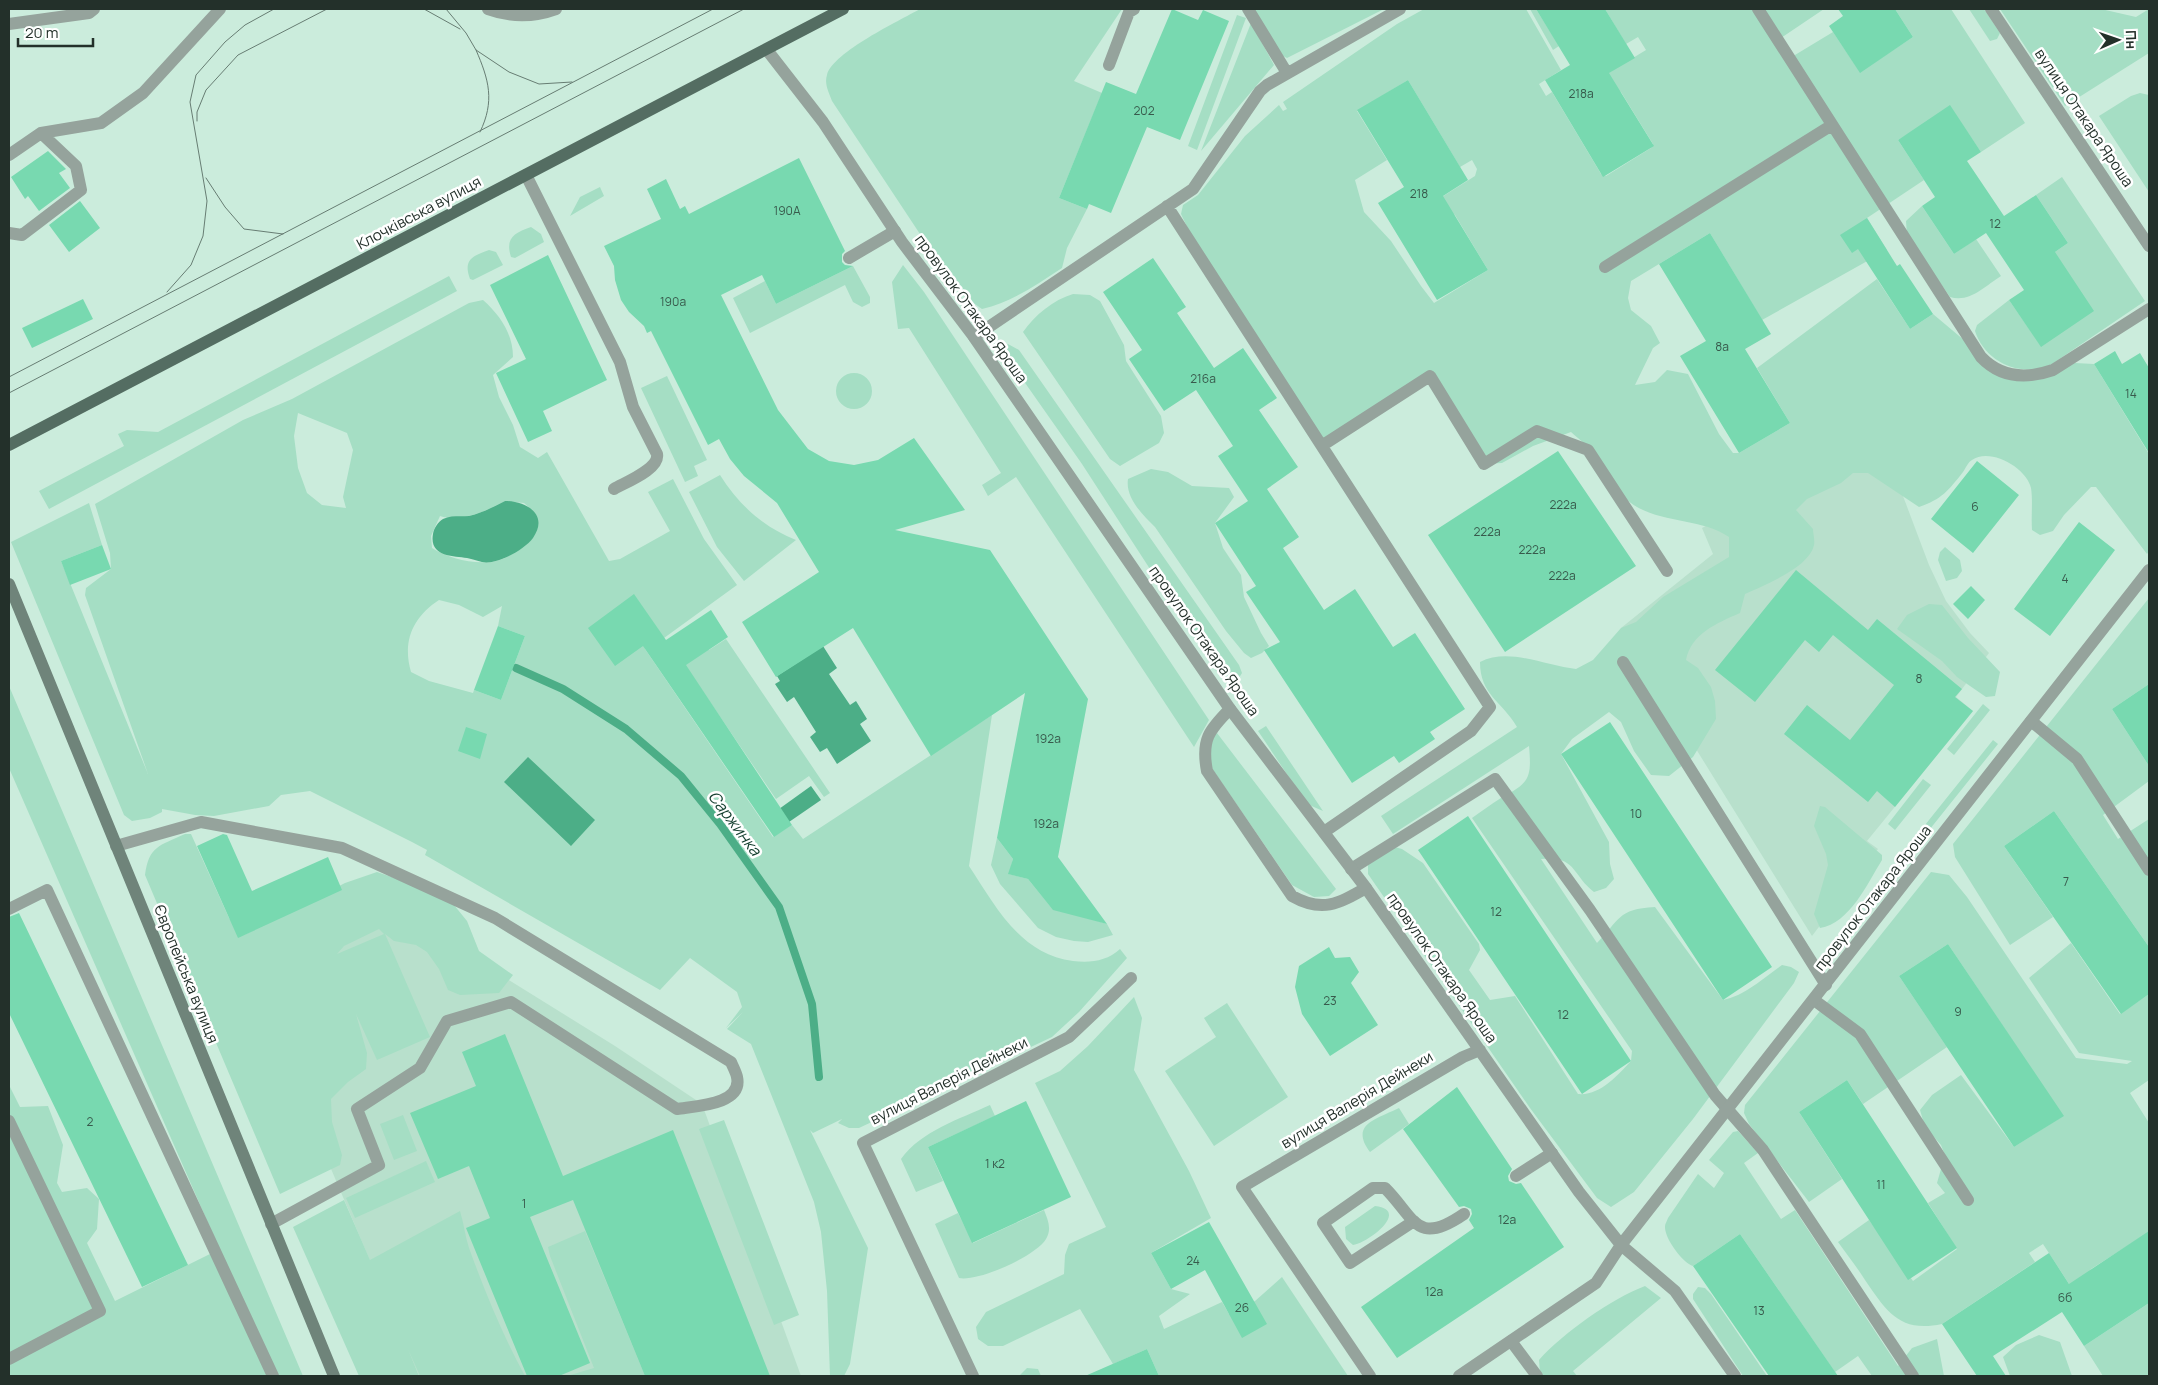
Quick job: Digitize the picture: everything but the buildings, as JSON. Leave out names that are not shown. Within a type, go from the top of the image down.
[{"type":"main road","name":"Клочківська вулиця","points":[[9,445],[843,9]]},
{"type":"main road","name":"Європейська вулиця","points":[[9,584],[334,1376]]},
{"type":"street","points":[[9,24],[89,13],[94,9]]},
{"type":"street","points":[[9,155],[41,133],[101,123],[143,93],[220,9]]},
{"type":"street","points":[[488,9],[502,14],[541,14],[556,9]]},
{"type":"street","points":[[1109,65],[1129,12],[1134,9]]},
{"type":"street","points":[[1248,9],[1287,73]]},
{"type":"street","points":[[974,337],[1193,189],[1260,91],[1287,73],[1310,62],[1400,9]]},
{"type":"street","points":[[1758,9],[1981,357],[1989,365],[2001,372],[2020,376],[2046,372],[2149,309]]},
{"type":"street","name":"вулиця Отакара Яроша","points":[[1991,9],[2149,246]]},
{"type":"street","name":"провулок Отакара Яроша","points":[[767,50],[823,122],[895,231],[974,337],[1230,709],[1366,888],[1579,1192],[1622,1245],[1675,1291],[1735,1376]]},
{"type":"street","points":[[1605,267],[1832,125]]},
{"type":"street","points":[[9,233],[22,235],[81,190],[76,166],[41,133]]},
{"type":"street","points":[[526,175],[620,362],[633,407],[657,454],[657,463],[654,467],[614,489]]},
{"type":"street","points":[[1167,206],[1490,707],[1471,731],[1324,832]]},
{"type":"street","points":[[849,258],[895,231]]},
{"type":"street","points":[[1322,445],[1430,376],[1484,464],[1537,431],[1588,450],[1667,571]]},
{"type":"street","name":"провулок Отакара Яроша","points":[[1622,1245],[2149,570]]},
{"type":"street","points":[[1624,662],[1826,984]]},
{"type":"street","points":[[1230,709],[1210,730],[1207,738],[1205,755],[1207,771],[1292,896],[1314,906],[1326,906],[1337,904],[1366,888]]},
{"type":"street","points":[[2031,721],[2077,759],[2149,870]]},
{"type":"street","points":[[1351,868],[1494,779],[1590,910],[1727,1110],[1763,1150],[1913,1376]]},
{"type":"street","points":[[116,846],[201,822],[342,848],[495,918],[731,1062],[738,1079],[734,1093],[718,1103],[677,1109],[511,1002],[447,1021],[420,1068],[357,1109],[378,1165],[271,1224]]},
{"type":"street","points":[[9,909],[47,890],[273,1376]]},
{"type":"street","name":"вулиця Валерія Дейнеки","points":[[973,1376],[862,1143],[1069,1037],[1131,978]]},
{"type":"street","points":[[1814,1000],[1860,1034],[1968,1200]]},
{"type":"street","name":"вулиця Валерія Дейнеки","points":[[1370,1376],[1242,1187],[1463,1057],[1480,1050]]},
{"type":"street","points":[[9,1121],[100,1310],[9,1359]]},
{"type":"street","points":[[1516,1176],[1552,1153]]},
{"type":"street","points":[[1414,1221],[1350,1263],[1323,1223],[1373,1188],[1385,1188],[1395,1198],[1407,1216],[1414,1221],[1421,1226],[1442,1228],[1464,1214]]},
{"type":"street","points":[[1459,1376],[1596,1284],[1622,1245]]},
{"type":"street","points":[[1511,1341],[1537,1376]]},
{"type":"shaded area","points":[[920,9],[1122,9],[1074,81],[1102,93],[1059,198],[1087,209],[1067,248],[1062,268],[1014,297],[982,309],[959,293],[832,101],[826,85],[827,75],[832,66],[841,57],[868,38]]},
{"type":"shaded area","points":[[1253,9],[1384,9],[1287,58],[1283,56]]},
{"type":"shaded area","points":[[1424,9],[1526,9],[1561,70],[1539,84],[1546,96],[1552,92],[1601,174],[1606,176],[1651,148],[1653,144],[1621,92],[1600,78],[1646,50],[1638,37],[1626,44],[1605,9],[1824,9],[1778,40],[1790,58],[1833,32],[1860,72],[1913,37],[1895,9],[1951,9],[2025,123],[1981,152],[1951,108],[1898,140],[1924,180],[1867,218],[1887,250],[1762,320],[1710,233],[1631,281],[1628,298],[1631,310],[1651,326],[1660,343],[1653,348],[1635,385],[1655,382],[1667,370],[1688,374],[1719,434],[1733,453],[1739,453],[1790,423],[1757,368],[1877,279],[1910,329],[1933,314],[1971,346],[1999,376],[2075,363],[2094,364],[2149,454],[2149,551],[2147,554],[2096,487],[2091,487],[2064,515],[2053,531],[2040,535],[2032,530],[2032,493],[2028,481],[2023,473],[1998,458],[1988,456],[1972,460],[1944,494],[1919,507],[1868,473],[1853,473],[1841,483],[1807,499],[1796,510],[1813,529],[1814,545],[1804,561],[1785,575],[1745,594],[1740,613],[1706,630],[1693,643],[1686,660],[1698,668],[1711,687],[1715,701],[1716,719],[1693,757],[1669,776],[1651,775],[1634,751],[1621,722],[1609,712],[1572,739],[1561,754],[1609,842],[1610,864],[1614,879],[1606,888],[1594,892],[1567,863],[1561,860],[1541,859],[1597,943],[1615,922],[1626,913],[1633,910],[1655,907],[1723,1000],[1747,990],[1782,965],[1791,967],[1799,972],[1794,983],[1693,1119],[1634,1192],[1611,1207],[1597,1198],[1530,1108],[1368,874],[1368,865],[1387,845],[1402,849],[1423,863],[1479,944],[1480,950],[1469,970],[1490,1000],[1515,996],[1578,1094],[1594,1092],[1608,1084],[1631,1061],[1632,1051],[1472,818],[1518,788],[1527,779],[1530,766],[1529,746],[1393,834],[1381,816],[1517,727],[1488,690],[1481,673],[1480,662],[1503,656],[1576,669],[1593,660],[1621,628],[1636,622],[1663,597],[1729,557],[1729,537],[1708,527],[1660,516],[1637,507],[1618,490],[1592,450],[1571,432],[1533,446],[1502,463],[1484,464],[1429,376],[1325,443],[1191,235],[1181,214],[1183,205],[1198,195],[1245,136],[1279,105],[1283,111],[1287,109],[1283,102],[1397,24]],"holes":[[[1408,80],[1460,167],[1472,160],[1477,169],[1475,176],[1434,202],[1455,215],[1488,270],[1434,303],[1391,241],[1364,212],[1355,180],[1387,160],[1357,111]]]},
{"type":"shaded area","points":[[1530,9],[1536,9],[1559,46],[1553,50]]},
{"type":"shaded area","points":[[1969,9],[1984,9],[2000,33],[1997,39],[1990,41]]},
{"type":"shaded area","points":[[2000,9],[2101,9],[2136,17],[2149,9],[2149,53],[2065,106]]},
{"type":"shaded area","points":[[1237,15],[1246,18],[1197,150],[1188,146]]},
{"type":"shaded area","points":[[1251,23],[1274,65],[1201,151]]},
{"type":"shaded area","points":[[2140,93],[2149,95],[2149,192],[2099,116],[2131,96]]},
{"type":"shaded area","points":[[2062,177],[2145,301],[2052,364],[2028,370],[2017,368],[2006,365],[1996,359],[1980,342],[1975,331],[1977,325],[2009,300],[2041,346],[2055,252],[2068,243],[2036,195]]},
{"type":"shaded area","points":[[600,187],[604,196],[570,216],[580,197]]},
{"type":"shaded area","points":[[1922,206],[1954,254],[1976,239],[2001,276],[1971,296],[1964,298],[1950,297],[1907,235],[1906,221]]},
{"type":"shaded area","points":[[531,227],[541,234],[544,242],[515,258],[511,257],[509,245],[512,237]]},
{"type":"shaded area","points":[[489,250],[496,252],[503,265],[473,280],[470,279],[468,263],[478,254]]},
{"type":"shaded area","points":[[903,265],[924,292],[1209,720],[1194,747],[1016,477],[988,496],[982,485],[1001,473],[909,328],[898,329],[892,282]]},
{"type":"shaded area","points":[[853,266],[870,297],[870,303],[862,307],[853,302],[845,285],[750,333],[733,298],[765,281],[776,304]]},
{"type":"shaded area","points":[[449,276],[457,291],[49,509],[39,491],[124,446],[118,434],[127,430],[158,432]]},
{"type":"shaded area","points":[[1073,294],[1090,295],[1100,301],[1124,345],[1126,361],[1161,416],[1164,433],[1159,443],[1120,466],[1110,459],[1023,332],[1045,309],[1058,300]]},
{"type":"shaded area","points":[[483,300],[500,319],[511,340],[513,357],[493,375],[499,397],[513,425],[520,447],[538,458],[547,452],[609,561],[620,559],[670,531],[648,492],[673,479],[704,539],[737,585],[664,638],[634,595],[645,649],[773,837],[792,825],[803,839],[992,715],[969,866],[1011,926],[1038,949],[1054,957],[1073,961],[1086,962],[1104,959],[1120,949],[1127,958],[1079,1012],[1052,1037],[859,1128],[849,1128],[838,1123],[842,1119],[813,1133],[810,1130],[868,1248],[850,1364],[844,1376],[830,1376],[827,1291],[821,1232],[814,1202],[751,1044],[727,1029],[743,1012],[726,1028],[742,1007],[737,992],[690,958],[660,990],[425,855],[427,850],[310,791],[281,795],[269,806],[214,816],[195,815],[162,809],[162,812],[150,818],[132,821],[124,815],[11,542],[89,503],[102,545],[61,561],[148,774],[85,595],[86,588],[111,569],[110,553],[95,504],[243,420],[292,399],[469,303]],"holes":[[[298,413],[347,433],[353,450],[343,497],[346,508],[322,505],[307,493],[298,468],[294,436]],[[505,501],[524,503],[534,512],[516,550],[504,558],[494,561],[472,562],[451,557],[432,548],[431,536],[440,516],[456,518],[482,512]],[[439,600],[459,605],[483,617],[502,606],[498,626],[525,636],[501,700],[474,690],[473,693],[429,681],[411,672],[408,650],[409,640],[416,622]]]},
{"type":"shaded area","points":[[1008,344],[1019,350],[1239,665],[1242,673],[1237,681],[1229,686],[1216,671],[1082,464],[1002,350]]},
{"type":"shaded area","points":[[854,373],[861,374],[867,378],[871,384],[871,398],[867,404],[861,408],[854,409],[847,408],[841,404],[837,398],[836,391],[837,384],[841,378],[847,374]]},
{"type":"shaded area","points":[[667,376],[707,460],[694,466],[698,476],[685,482],[641,388]]},
{"type":"shaded area","points":[[1880,435],[1929,565],[1946,601],[1970,633],[1989,653],[1956,697],[1973,711],[1867,841],[1878,849],[1812,936],[1621,628],[1713,554],[1702,528]]},
{"type":"shaded area","points":[[1151,469],[1168,472],[1192,486],[1229,488],[1234,497],[1215,523],[1223,548],[1241,575],[1244,597],[1269,646],[1262,653],[1251,658],[1244,653],[1226,631],[1155,527],[1136,506],[1129,493],[1128,479]]},
{"type":"shaded area","points":[[720,475],[735,496],[762,522],[796,540],[744,581],[717,547],[689,492]]},
{"type":"shaded area","points":[[505,501],[528,507],[537,516],[537,530],[533,538],[517,552],[495,561],[482,562],[469,558],[449,556],[438,551],[435,547],[433,542],[435,527],[443,519],[474,515]]},
{"type":"shaded area","points":[[1945,547],[1960,560],[1962,571],[1957,578],[1946,581],[1938,560],[1940,552]]},
{"type":"shaded area","points":[[2149,598],[2149,684],[2112,709],[2149,766],[2149,781],[2103,815],[2118,839],[2149,819],[2149,947],[2054,811],[2004,846],[2053,917],[2010,945],[1955,857],[1953,844]]},
{"type":"shaded area","points":[[1929,604],[1942,605],[1968,638],[2000,672],[1995,696],[1986,697],[1957,677],[1942,661],[1897,629],[1907,615]]},
{"type":"shaded area","points":[[693,627],[709,650],[726,639],[830,793],[824,797],[809,776],[776,799],[670,643]]},
{"type":"shaded area","points":[[823,646],[837,668],[829,674],[850,705],[856,701],[867,719],[860,724],[871,741],[837,764],[827,748],[820,752],[810,737],[816,732],[794,697],[787,702],[775,684],[780,681],[777,676]]},
{"type":"shaded area","points":[[9,686],[303,1376],[275,1376],[9,768]]},
{"type":"shaded area","points":[[1983,704],[1990,710],[1954,755],[1947,749]]},
{"type":"shaded area","points":[[1266,726],[1323,811],[1307,804],[1258,731]]},
{"type":"shaded area","points":[[1217,733],[1336,889],[1329,896],[1314,897],[1292,885],[1211,767],[1211,740]]},
{"type":"shaded area","points":[[1993,740],[1998,744],[1930,829],[1925,825]]},
{"type":"shaded area","points":[[528,757],[595,820],[571,846],[504,782]]},
{"type":"shaded area","points":[[1923,779],[1931,785],[1895,830],[1888,824]]},
{"type":"shaded area","points":[[811,786],[821,800],[789,822],[779,809]]},
{"type":"shaded area","points":[[1820,806],[1825,807],[1882,855],[1882,860],[1864,891],[1849,911],[1831,925],[1820,928],[1814,914],[1828,865],[1826,854],[1814,826]]},
{"type":"shaded area","points":[[185,834],[191,834],[229,918],[244,935],[345,883],[377,872],[421,887],[454,905],[467,921],[479,951],[513,975],[499,993],[460,995],[448,990],[439,969],[427,952],[416,945],[394,941],[385,934],[430,1037],[377,1060],[356,1014],[367,1053],[366,1069],[348,1082],[331,1099],[332,1122],[342,1155],[340,1165],[280,1194],[145,875],[149,858],[153,852],[162,845]],"holes":[[[379,929],[384,934],[337,954],[344,946]]]},
{"type":"shaded area","points":[[997,838],[1013,859],[1009,874],[1028,879],[1050,906],[1107,924],[1113,935],[1088,942],[1074,941],[1056,937],[1038,928],[1000,884],[991,865]]},
{"type":"shaded area","points":[[1931,872],[1949,875],[1967,897],[2076,1058],[2127,1064],[2132,1061],[2079,1053],[2029,978],[2071,943],[2120,1014],[2149,994],[2149,1080],[2130,1093],[2149,1123],[2149,1232],[2091,1269],[2075,1293],[2043,1244],[2029,1253],[2035,1262],[1942,1324],[1928,1326],[1905,1322],[1888,1310],[1880,1302],[1838,1242],[1869,1220],[1913,1281],[1957,1249],[1928,1203],[1945,1193],[1937,1183],[1945,1155],[1941,1145],[1925,1127],[1920,1110],[1932,1095],[1961,1075],[2014,1147],[2063,1116],[1948,944],[1899,976],[1947,1047],[1863,1104],[1847,1080],[1799,1112],[1842,1179],[1809,1202],[1749,1124],[1744,1113],[1745,1105]]},
{"type":"shaded area","points":[[390,906],[615,1046],[702,1104],[801,1376],[419,1376],[250,978]]},
{"type":"shaded area","points":[[1134,997],[1142,1018],[1134,1070],[1189,1171],[1211,1218],[1151,1253],[1171,1289],[1190,1294],[1159,1316],[1164,1329],[1222,1302],[1229,1314],[1255,1301],[1282,1277],[1348,1376],[1159,1376],[1147,1349],[1113,1364],[1080,1309],[1003,1346],[988,1346],[978,1339],[976,1327],[986,1312],[1064,1274],[1065,1255],[1069,1244],[1106,1227],[1035,1083],[1060,1071],[1088,1046]]},
{"type":"shaded area","points":[[1227,1003],[1288,1097],[1214,1146],[1165,1071],[1216,1037],[1204,1018]]},
{"type":"shaded area","points":[[9,1085],[20,1107],[48,1106],[63,1145],[57,1183],[62,1192],[87,1188],[99,1199],[97,1229],[87,1243],[115,1301],[212,1253],[270,1376],[9,1376]]},
{"type":"shaded area","points":[[990,1105],[995,1116],[928,1147],[943,1181],[916,1192],[901,1159],[909,1149],[930,1133]]},
{"type":"shaded area","points":[[1399,1108],[1409,1124],[1370,1152],[1364,1143],[1364,1129],[1375,1119]]},
{"type":"shaded area","points":[[403,1115],[417,1151],[394,1160],[380,1124]]},
{"type":"shaded area","points":[[724,1120],[799,1315],[774,1325],[699,1129]]},
{"type":"shaded area","points":[[1738,1131],[1758,1153],[1744,1163],[1781,1219],[1795,1210],[1898,1366],[1912,1348],[1937,1339],[1944,1376],[1872,1376],[1858,1356],[1835,1372],[1740,1234],[1693,1266],[1679,1255],[1666,1231],[1665,1225],[1668,1218],[1698,1174],[1714,1188],[1724,1173],[1709,1160],[1733,1132]]},
{"type":"shaded area","points":[[426,1161],[435,1182],[355,1218],[346,1198]]},
{"type":"shaded area","points":[[344,1200],[370,1260],[460,1211],[469,1248],[481,1281],[502,1330],[525,1376],[420,1376],[408,1349],[419,1376],[359,1376],[293,1227]]},
{"type":"shaded area","points":[[1375,1206],[1385,1209],[1389,1214],[1388,1220],[1368,1239],[1353,1245],[1346,1239],[1345,1227]]},
{"type":"shaded area","points":[[1044,1210],[1049,1232],[1040,1246],[1006,1266],[992,1272],[968,1278],[959,1278],[935,1224],[958,1213],[973,1243]]},
{"type":"shaded area","points":[[585,1231],[645,1376],[567,1376],[594,1368],[548,1247]]},
{"type":"shaded area","points":[[1645,1286],[1661,1298],[1573,1371],[1577,1376],[1542,1376],[1539,1360],[1561,1339],[1617,1299]]},
{"type":"shaded area","points":[[1698,1287],[1705,1288],[1711,1294],[1767,1376],[1743,1376],[1693,1299],[1693,1294]]},
{"type":"shaded area","points":[[2149,1303],[2149,1376],[2103,1376],[2084,1346]]},
{"type":"shaded area","points":[[2039,1335],[2060,1342],[2072,1376],[2010,1376],[2003,1357],[2016,1345]]},
{"type":"shaded area","points":[[1027,1368],[1038,1369],[1041,1376],[1019,1376]]},
{"type":"waterway","name":"Саржинка","points":[[516,668],[563,689],[626,729],[681,776],[720,824],[779,907],[812,1004],[819,1077]]},
{"type":"tram line","points":[[167,292],[191,265],[203,236],[207,201],[190,102],[196,75],[225,42],[245,25],[274,9]]},
{"type":"tram line","points":[[197,121],[197,112],[206,90],[238,55],[327,9]]},
{"type":"tram line","points":[[424,9],[460,29]]},
{"type":"tram line","points":[[446,9],[466,33],[476,50],[509,72],[539,84],[572,82]]},
{"type":"tram line","points":[[9,377],[713,9]]},
{"type":"tram line","points":[[9,393],[744,9]]},
{"type":"tram line","points":[[476,50],[487,81],[489,100],[485,121],[480,132]]},
{"type":"tram line","points":[[206,178],[225,207],[244,229],[283,234]]}]
